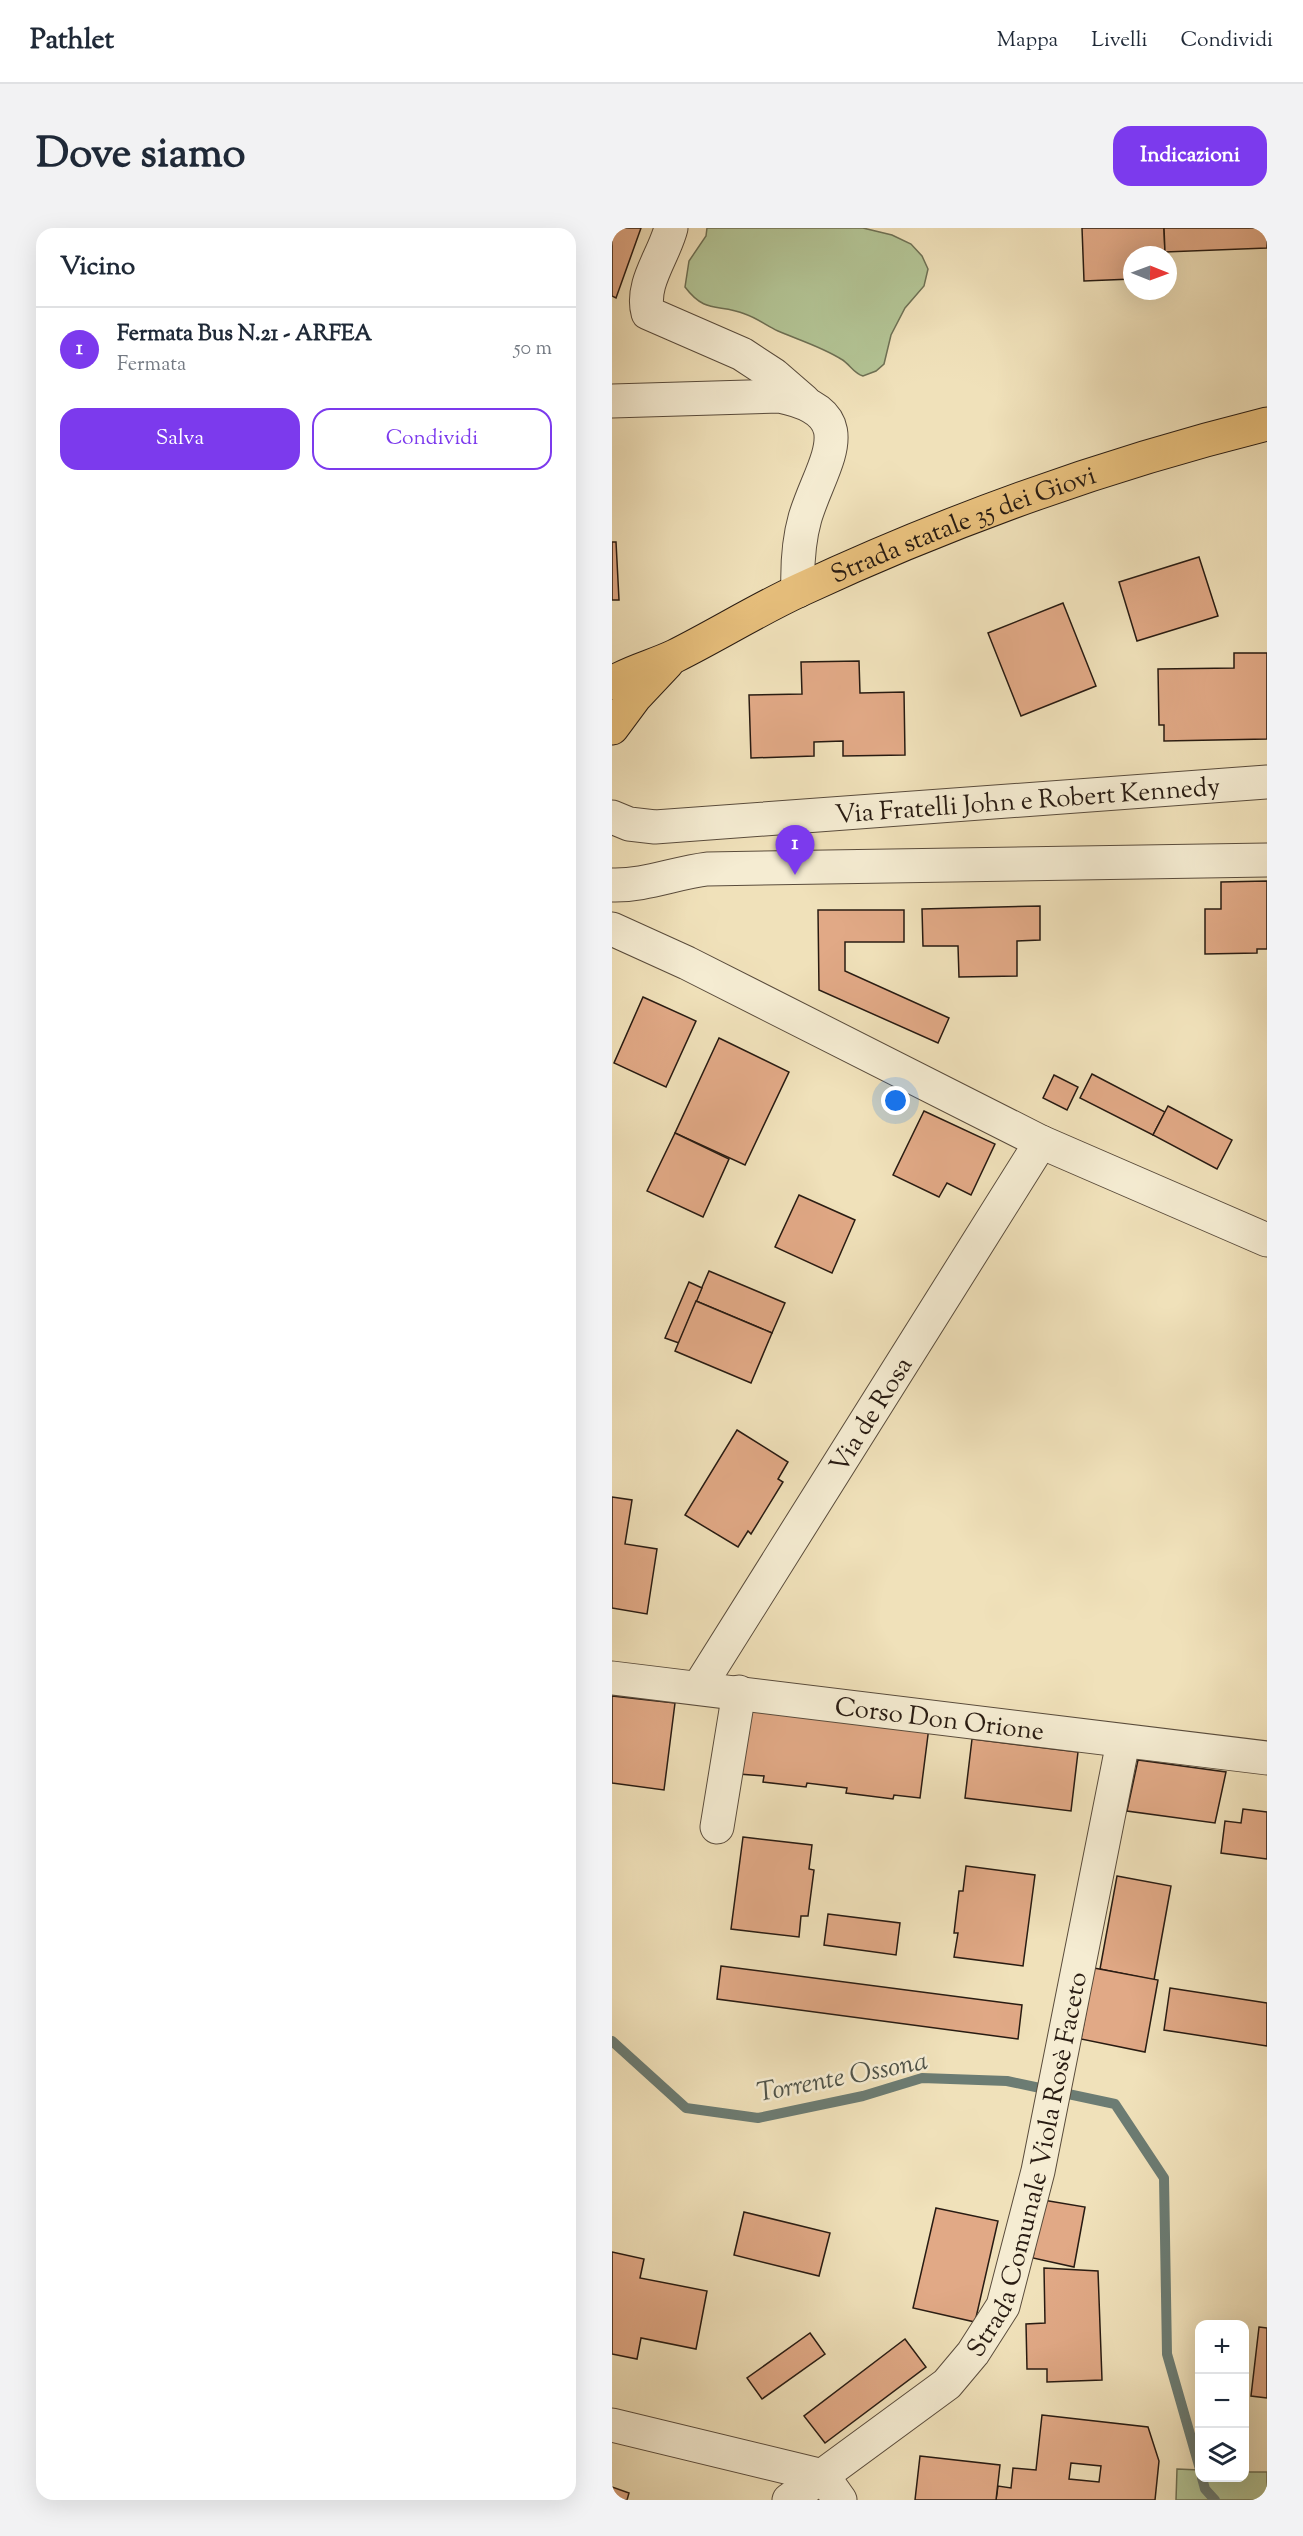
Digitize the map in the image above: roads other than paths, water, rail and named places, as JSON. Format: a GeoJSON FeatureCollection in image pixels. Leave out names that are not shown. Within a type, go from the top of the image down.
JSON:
{"type":"FeatureCollection","features":[{"type":"Feature","properties":{"kind":"main road","name":"Strada statale 35 dei Giovi"},"geometry":{"type":"LineString","coordinates":[[612,683],[639,669],[672,657],[798,591],[959,521],[1095,472],[1267,424]]}},
{"type":"Feature","properties":{"kind":"main road","name":"Strada statale 35 dei Giovi"},"geometry":{"type":"LineString","coordinates":[[612,728],[629,704],[672,657]]}},
{"type":"Feature","properties":{"kind":"street"},"geometry":{"type":"LineString","coordinates":[[671,228],[648,288],[645,303],[648,313],[742,354],[774,375],[822,413],[831,431],[832,446],[806,515],[798,545],[798,591]]}},
{"type":"Feature","properties":{"kind":"street"},"geometry":{"type":"LineString","coordinates":[[612,402],[780,396],[804,401]]}},
{"type":"Feature","properties":{"kind":"street","name":"Via Fratelli John e Robert Kennedy"},"geometry":{"type":"LineString","coordinates":[[612,817],[629,824],[655,827],[1267,782]]}},
{"type":"Feature","properties":{"kind":"street"},"geometry":{"type":"LineString","coordinates":[[658,950],[625,914],[621,885],[707,869],[1267,860]]}},
{"type":"Feature","properties":{"kind":"street"},"geometry":{"type":"LineString","coordinates":[[612,929],[1041,1142],[1267,1240]]}},
{"type":"Feature","properties":{"kind":"street","name":"Via de Rosa"},"geometry":{"type":"LineString","coordinates":[[699,1687],[1041,1142]]}},
{"type":"Feature","properties":{"kind":"street","name":"Corso Don Orione"},"geometry":{"type":"LineString","coordinates":[[612,1678],[1267,1758]]}},
{"type":"Feature","properties":{"kind":"street"},"geometry":{"type":"LineString","coordinates":[[717,1827],[740,1692]]}},
{"type":"Feature","properties":{"kind":"street","name":"Strada Comunale Viola Rosè Faceto"},"geometry":{"type":"LineString","coordinates":[[789,2500],[831,2488],[947,2384],[973,2353],[1003,2306],[1033,2190],[1123,1742]]}},
{"type":"Feature","properties":{"kind":"street"},"geometry":{"type":"LineString","coordinates":[[612,2425],[831,2488]]}},
{"type":"Feature","properties":{"kind":"waterway","name":"Torrente Ossona"},"geometry":{"type":"LineString","coordinates":[[612,2041],[686,2108],[758,2118],[863,2096],[922,2078],[1007,2081],[1115,2104],[1164,2178],[1167,2354],[1195,2452]]}},
{"type":"Feature","properties":{"kind":"waterway","name":"Torrente Ossona"},"geometry":{"type":"LineString","coordinates":[[1203,2482],[1205,2489],[1215,2500]]}},
{"type":"Feature","properties":{"kind":"place","name":"Fermata Bus N.21 - ARFEA"},"geometry":{"type":"Point","coordinates":[795,875]}}]}
